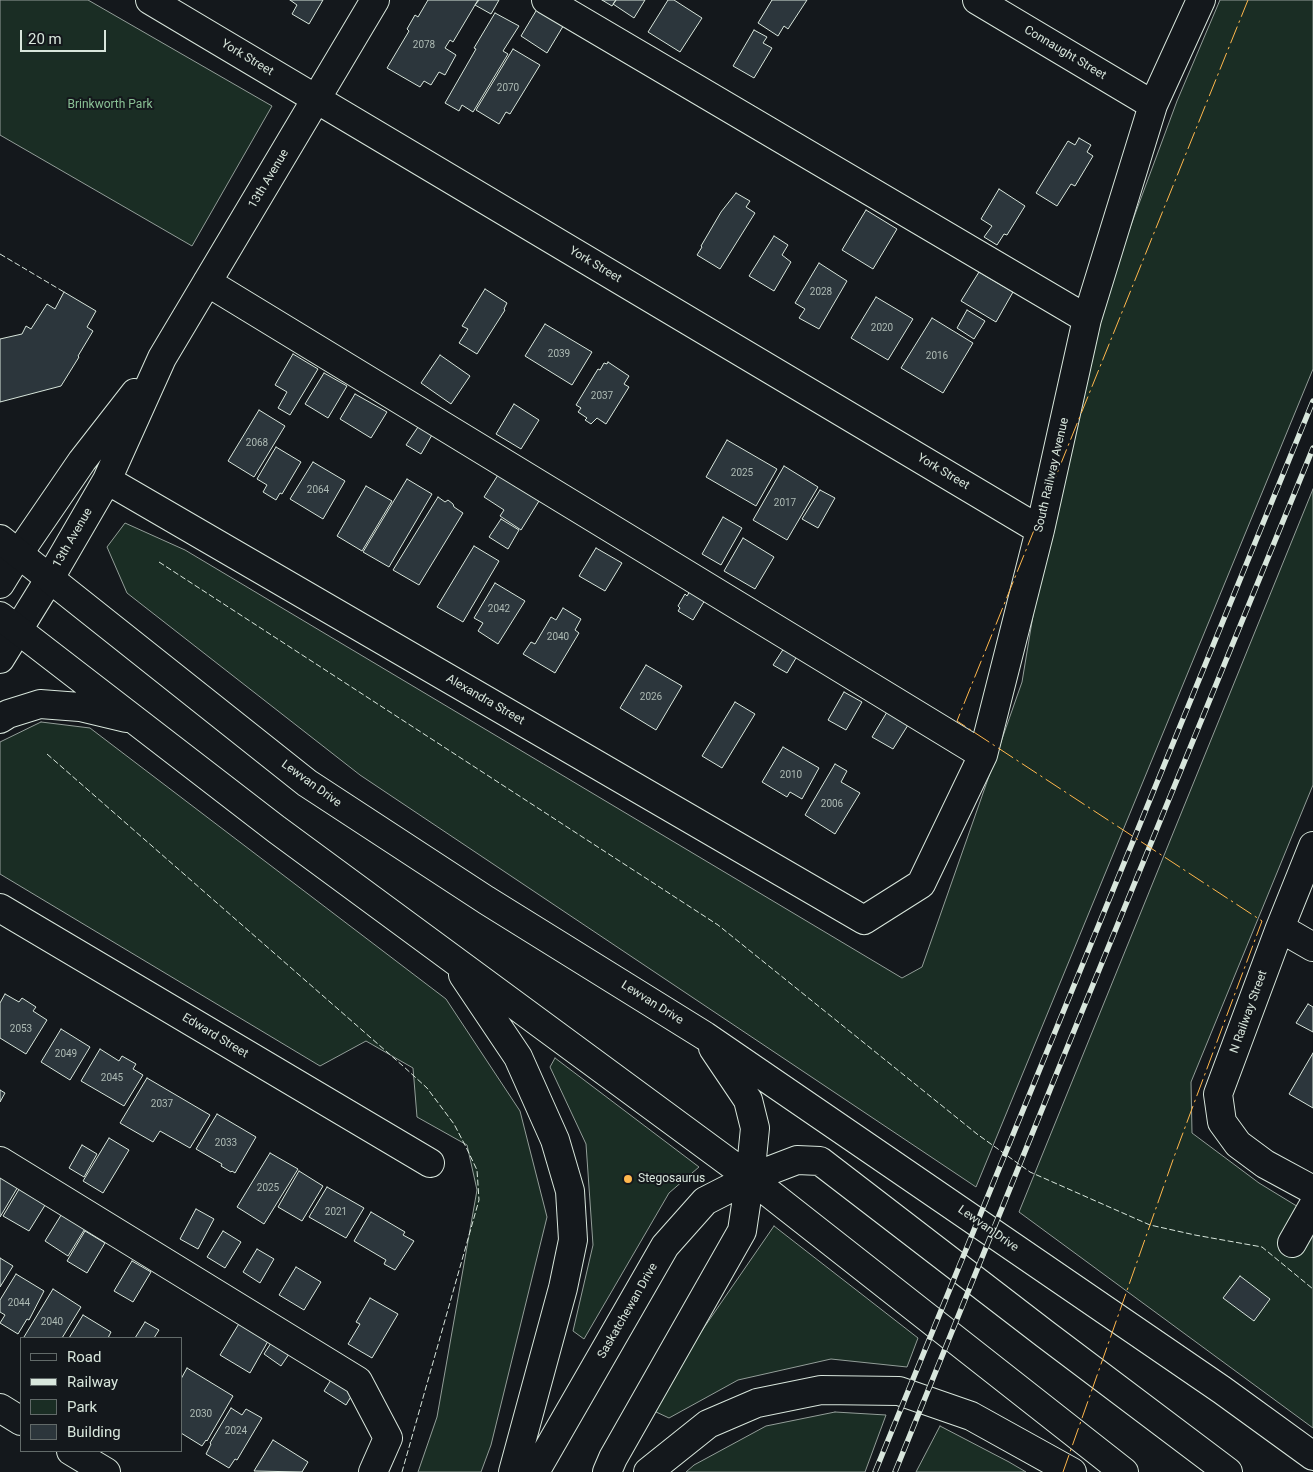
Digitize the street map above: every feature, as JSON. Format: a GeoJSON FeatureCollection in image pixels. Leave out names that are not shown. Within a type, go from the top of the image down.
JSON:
{"type":"FeatureCollection","features":[{"type":"Feature","properties":{"kind":"main road","name":"York Street"},"geometry":{"type":"LineString","coordinates":[[150,0],[1040,530]]}},
{"type":"Feature","properties":{"kind":"main road","name":"13th Avenue"},"geometry":{"type":"LineString","coordinates":[[0,659],[9,623],[50,578],[107,480],[162,358],[375,0]]}},
{"type":"Feature","properties":{"kind":"main road"},"geometry":{"type":"LineString","coordinates":[[546,0],[1087,319]]}},
{"type":"Feature","properties":{"kind":"main road","name":"Connaught Street"},"geometry":{"type":"LineString","coordinates":[[977,0],[1153,106]]}},
{"type":"Feature","properties":{"kind":"main road","name":"South Railway Avenue"},"geometry":{"type":"LineString","coordinates":[[864,920],[921,884],[983,755],[1040,530],[1087,319],[1153,106],[1201,0]]}},
{"type":"Feature","properties":{"kind":"main road"},"geometry":{"type":"LineString","coordinates":[[207,282],[983,755]]}},
{"type":"Feature","properties":{"kind":"main road","name":"13th Avenue"},"geometry":{"type":"LineString","coordinates":[[0,584],[9,546],[82,461],[162,358]]}},
{"type":"Feature","properties":{"kind":"main road","name":"Alexandra Street"},"geometry":{"type":"LineString","coordinates":[[107,480],[864,920]]}},
{"type":"Feature","properties":{"kind":"main road","name":"Lewvan Drive"},"geometry":{"type":"LineString","coordinates":[[9,546],[307,783],[486,900],[705,1036],[1206,1379],[1313,1456]]}},
{"type":"Feature","properties":{"kind":"main road"},"geometry":{"type":"LineString","coordinates":[[9,623],[276,829],[750,1178],[1124,1472]]}},
{"type":"Feature","properties":{"kind":"main road"},"geometry":{"type":"LineString","coordinates":[[0,719],[8,714],[40,704],[80,707],[137,721]]}},
{"type":"Feature","properties":{"kind":"main road","name":"N Railway Street"},"geometry":{"type":"LineString","coordinates":[[1313,846],[1218,1094],[1222,1122],[1238,1144],[1266,1164],[1313,1190]]}},
{"type":"Feature","properties":{"kind":"main road","name":"Edward Street"},"geometry":{"type":"LineString","coordinates":[[0,908],[430,1164]]}},
{"type":"Feature","properties":{"kind":"main road"},"geometry":{"type":"LineString","coordinates":[[1280,928],[1313,948]]}},
{"type":"Feature","properties":{"kind":"main road"},"geometry":{"type":"LineString","coordinates":[[452,959],[518,1057],[555,1140],[570,1191],[573,1240],[564,1288],[513,1472]]}},
{"type":"Feature","properties":{"kind":"main road"},"geometry":{"type":"LineString","coordinates":[[607,1472],[612,1458],[742,1232],[755,1128],[748,1100],[705,1036]]}},
{"type":"Feature","properties":{"kind":"main road","name":"Saskatchewan Drive"},"geometry":{"type":"LineString","coordinates":[[535,1472],[665,1246],[706,1201],[750,1178],[797,1160],[820,1161],[1044,1334],[1228,1472]]}},
{"type":"Feature","properties":{"kind":"main road"},"geometry":{"type":"LineString","coordinates":[[0,1161],[358,1381],[388,1438],[373,1472]]}},
{"type":"Feature","properties":{"kind":"main road"},"geometry":{"type":"LineString","coordinates":[[1292,1243],[1313,1206]]}},
{"type":"Feature","properties":{"kind":"main road"},"geometry":{"type":"LineString","coordinates":[[648,1472],[708,1424],[757,1403],[821,1390],[899,1392],[971,1416],[1072,1472]]}},
{"type":"Feature","properties":{"kind":"main road"},"geometry":{"type":"LineString","coordinates":[[0,1408],[20,1420]]}},
{"type":"Feature","properties":{"kind":"main road"},"geometry":{"type":"LineString","coordinates":[[73,1452],[106,1472]]}},
{"type":"Feature","properties":{"kind":"green space","name":"Brinkworth Park"},"geometry":{"type":"Polygon","coordinates":[[[0,0],[88,0],[272,106],[192,246],[0,135],[0,0]]]}},
{"type":"Feature","properties":{"kind":"green space"},"geometry":{"type":"Polygon","coordinates":[[[1220,0],[1313,0],[1313,369],[976,1187],[360,775],[127,593],[107,547],[125,523],[185,550],[902,978],[922,967],[1022,682],[1046,537],[1091,333],[1177,101],[1220,0]]]}},
{"type":"Feature","properties":{"kind":"green space"},"geometry":{"type":"Polygon","coordinates":[[[1313,489],[1313,785],[1191,1082],[1192,1133],[1259,1183],[1313,1216],[1313,1428],[1019,1212],[1313,489]]]}},
{"type":"Feature","properties":{"kind":"green space"},"geometry":{"type":"Polygon","coordinates":[[[41,722],[90,728],[446,999],[520,1111],[547,1217],[491,1445],[481,1472],[418,1472],[437,1417],[477,1190],[467,1145],[417,1117],[413,1068],[366,1041],[320,1066],[0,874],[0,742],[41,722]]]}},
{"type":"Feature","properties":{"kind":"green space"},"geometry":{"type":"Polygon","coordinates":[[[555,1058],[699,1167],[669,1193],[584,1339],[573,1331],[593,1245],[586,1144],[550,1067],[555,1058]]]}},
{"type":"Feature","properties":{"kind":"green space"},"geometry":{"type":"Polygon","coordinates":[[[774,1226],[918,1338],[907,1367],[831,1359],[738,1380],[669,1418],[654,1411],[683,1358],[774,1226]]]}},
{"type":"Feature","properties":{"kind":"green space"},"geometry":{"type":"Polygon","coordinates":[[[835,1412],[886,1415],[865,1472],[686,1472],[694,1465],[766,1426],[835,1412]]]}},
{"type":"Feature","properties":{"kind":"green space"},"geometry":{"type":"Polygon","coordinates":[[[940,1426],[1009,1462],[1026,1472],[916,1472],[940,1426]]]}},
{"type":"Feature","properties":{"kind":"building"},"geometry":{"type":"Polygon","coordinates":[[[290,0],[323,0],[309,24],[292,14],[297,5],[290,0]]]}},
{"type":"Feature","properties":{"kind":"building"},"geometry":{"type":"Polygon","coordinates":[[[428,0],[478,0],[453,42],[450,40],[445,48],[456,55],[445,75],[439,72],[431,85],[424,81],[420,87],[387,68],[409,31],[407,29],[415,15],[418,17],[428,0]]]}},
{"type":"Feature","properties":{"kind":"building"},"geometry":{"type":"Polygon","coordinates":[[[479,0],[499,0],[491,14],[475,5],[479,0]]]}},
{"type":"Feature","properties":{"kind":"building"},"geometry":{"type":"Polygon","coordinates":[[[602,0],[616,0],[612,6],[602,0]]]}},
{"type":"Feature","properties":{"kind":"building"},"geometry":{"type":"Polygon","coordinates":[[[616,0],[645,0],[634,18],[613,4],[616,0]]]}},
{"type":"Feature","properties":{"kind":"building"},"geometry":{"type":"Polygon","coordinates":[[[668,0],[674,0],[702,18],[680,52],[648,32],[668,0]]]}},
{"type":"Feature","properties":{"kind":"building"},"geometry":{"type":"Polygon","coordinates":[[[772,0],[807,0],[788,29],[784,26],[778,36],[758,23],[772,0]]]}},
{"type":"Feature","properties":{"kind":"building"},"geometry":{"type":"Polygon","coordinates":[[[539,6],[565,23],[547,53],[521,36],[539,6]]]}},
{"type":"Feature","properties":{"kind":"building"},"geometry":{"type":"Polygon","coordinates":[[[495,13],[519,26],[503,51],[508,54],[473,112],[462,105],[459,111],[445,103],[495,13]]]}},
{"type":"Feature","properties":{"kind":"building"},"geometry":{"type":"Polygon","coordinates":[[[754,30],[767,37],[763,43],[772,48],[754,78],[733,66],[754,30]]]}},
{"type":"Feature","properties":{"kind":"building"},"geometry":{"type":"Polygon","coordinates":[[[513,49],[540,65],[510,114],[506,112],[499,124],[476,110],[513,49]]]}},
{"type":"Feature","properties":{"kind":"building"},"geometry":{"type":"Polygon","coordinates":[[[1079,138],[1091,145],[1087,152],[1093,156],[1075,186],[1071,184],[1057,206],[1036,193],[1068,141],[1075,145],[1079,138]]]}},
{"type":"Feature","properties":{"kind":"building"},"geometry":{"type":"Polygon","coordinates":[[[999,189],[1025,206],[1007,235],[1004,234],[997,245],[984,237],[992,226],[981,219],[999,189]]]}},
{"type":"Feature","properties":{"kind":"building"},"geometry":{"type":"Polygon","coordinates":[[[736,193],[750,201],[746,207],[755,213],[720,269],[697,255],[721,212],[736,193]]]}},
{"type":"Feature","properties":{"kind":"building"},"geometry":{"type":"Polygon","coordinates":[[[866,210],[897,229],[873,269],[842,250],[866,210]]]}},
{"type":"Feature","properties":{"kind":"building"},"geometry":{"type":"Polygon","coordinates":[[[774,236],[788,245],[782,255],[791,262],[774,291],[749,276],[774,236]]]}},
{"type":"Feature","properties":{"kind":"building"},"geometry":{"type":"Polygon","coordinates":[[[819,263],[847,281],[819,329],[799,318],[805,309],[795,303],[819,263]]]}},
{"type":"Feature","properties":{"kind":"building"},"geometry":{"type":"Polygon","coordinates":[[[979,272],[1013,292],[996,322],[961,301],[979,272]]]}},
{"type":"Feature","properties":{"kind":"building"},"geometry":{"type":"Polygon","coordinates":[[[485,289],[507,303],[505,310],[477,354],[459,343],[468,329],[462,326],[485,289]]]}},
{"type":"Feature","properties":{"kind":"building"},"geometry":{"type":"Polygon","coordinates":[[[64,292],[96,311],[87,327],[93,331],[79,357],[61,386],[0,402],[0,339],[22,334],[26,326],[31,329],[47,304],[55,309],[64,292]]]}},
{"type":"Feature","properties":{"kind":"building"},"geometry":{"type":"Polygon","coordinates":[[[876,297],[913,319],[888,360],[851,338],[876,297]]]}},
{"type":"Feature","properties":{"kind":"building"},"geometry":{"type":"Polygon","coordinates":[[[967,310],[985,321],[974,339],[957,328],[967,310]]]}},
{"type":"Feature","properties":{"kind":"building"},"geometry":{"type":"Polygon","coordinates":[[[932,318],[973,343],[943,393],[901,368],[932,318]]]}},
{"type":"Feature","properties":{"kind":"building"},"geometry":{"type":"Polygon","coordinates":[[[545,324],[592,352],[572,385],[525,356],[545,324]]]}},
{"type":"Feature","properties":{"kind":"building"},"geometry":{"type":"Polygon","coordinates":[[[293,354],[318,369],[290,415],[278,408],[287,392],[275,385],[293,354]]]}},
{"type":"Feature","properties":{"kind":"building"},"geometry":{"type":"Polygon","coordinates":[[[440,355],[470,376],[451,404],[421,383],[440,355]]]}},
{"type":"Feature","properties":{"kind":"building"},"geometry":{"type":"Polygon","coordinates":[[[608,362],[629,376],[624,384],[629,387],[606,424],[597,418],[591,424],[585,420],[587,418],[578,412],[581,408],[576,405],[598,369],[600,370],[604,363],[607,364],[608,362]]]}},
{"type":"Feature","properties":{"kind":"building"},"geometry":{"type":"Polygon","coordinates":[[[324,373],[347,386],[328,418],[305,404],[324,373]]]}},
{"type":"Feature","properties":{"kind":"building"},"geometry":{"type":"Polygon","coordinates":[[[355,394],[387,412],[371,438],[340,419],[355,394]]]}},
{"type":"Feature","properties":{"kind":"building"},"geometry":{"type":"Polygon","coordinates":[[[514,404],[539,420],[521,449],[496,434],[514,404]]]}},
{"type":"Feature","properties":{"kind":"building"},"geometry":{"type":"Polygon","coordinates":[[[259,410],[285,426],[254,477],[228,461],[259,410]]]}},
{"type":"Feature","properties":{"kind":"building"},"geometry":{"type":"Polygon","coordinates":[[[418,427],[432,435],[421,454],[406,445],[418,427]]]}},
{"type":"Feature","properties":{"kind":"building"},"geometry":{"type":"Polygon","coordinates":[[[727,440],[777,469],[756,506],[706,477],[727,440]]]}},
{"type":"Feature","properties":{"kind":"building"},"geometry":{"type":"Polygon","coordinates":[[[276,447],[301,462],[282,494],[280,493],[276,500],[263,492],[267,485],[257,479],[276,447]]]}},
{"type":"Feature","properties":{"kind":"building"},"geometry":{"type":"Polygon","coordinates":[[[313,462],[345,481],[323,519],[290,499],[313,462]]]}},
{"type":"Feature","properties":{"kind":"building"},"geometry":{"type":"Polygon","coordinates":[[[784,466],[818,487],[787,540],[753,520],[784,466]]]}},
{"type":"Feature","properties":{"kind":"building"},"geometry":{"type":"Polygon","coordinates":[[[498,475],[539,501],[521,530],[500,516],[504,510],[484,497],[498,475]]]}},
{"type":"Feature","properties":{"kind":"building"},"geometry":{"type":"Polygon","coordinates":[[[407,479],[432,494],[389,567],[363,552],[407,479]]]}},
{"type":"Feature","properties":{"kind":"building"},"geometry":{"type":"Polygon","coordinates":[[[366,486],[392,501],[362,551],[337,536],[366,486]]]}},
{"type":"Feature","properties":{"kind":"building"},"geometry":{"type":"Polygon","coordinates":[[[820,490],[835,498],[818,528],[802,519],[820,490]]]}},
{"type":"Feature","properties":{"kind":"building"},"geometry":{"type":"Polygon","coordinates":[[[438,497],[445,502],[448,500],[463,513],[419,585],[393,570],[438,497]]]}},
{"type":"Feature","properties":{"kind":"building"},"geometry":{"type":"Polygon","coordinates":[[[723,517],[742,528],[721,565],[702,554],[723,517]]]}},
{"type":"Feature","properties":{"kind":"building"},"geometry":{"type":"Polygon","coordinates":[[[501,519],[519,530],[508,549],[489,537],[501,519]]]}},
{"type":"Feature","properties":{"kind":"building"},"geometry":{"type":"Polygon","coordinates":[[[743,538],[774,557],[755,589],[724,571],[743,538]]]}},
{"type":"Feature","properties":{"kind":"building"},"geometry":{"type":"Polygon","coordinates":[[[474,546],[499,561],[463,622],[437,607],[474,546]]]}},
{"type":"Feature","properties":{"kind":"building"},"geometry":{"type":"Polygon","coordinates":[[[596,548],[622,563],[605,591],[579,576],[596,548]]]}},
{"type":"Feature","properties":{"kind":"building"},"geometry":{"type":"Polygon","coordinates":[[[495,583],[525,601],[498,644],[478,631],[483,623],[474,618],[495,583]]]}},
{"type":"Feature","properties":{"kind":"building"},"geometry":{"type":"Polygon","coordinates":[[[690,591],[705,600],[693,620],[678,611],[680,608],[678,606],[685,594],[687,596],[690,591]]]}},
{"type":"Feature","properties":{"kind":"building"},"geometry":{"type":"Polygon","coordinates":[[[563,608],[581,619],[575,630],[579,633],[555,673],[523,654],[531,642],[535,644],[551,617],[556,620],[563,608]]]}},
{"type":"Feature","properties":{"kind":"building"},"geometry":{"type":"Polygon","coordinates":[[[786,645],[799,653],[787,673],[773,665],[786,645]]]}},
{"type":"Feature","properties":{"kind":"building"},"geometry":{"type":"Polygon","coordinates":[[[646,665],[682,686],[656,730],[620,708],[646,665]]]}},
{"type":"Feature","properties":{"kind":"building"},"geometry":{"type":"Polygon","coordinates":[[[844,692],[862,702],[846,730],[828,720],[844,692]]]}},
{"type":"Feature","properties":{"kind":"building"},"geometry":{"type":"Polygon","coordinates":[[[735,702],[755,714],[722,768],[702,756],[735,702]]]}},
{"type":"Feature","properties":{"kind":"building"},"geometry":{"type":"Polygon","coordinates":[[[887,712],[908,725],[893,749],[872,737],[887,712]]]}},
{"type":"Feature","properties":{"kind":"building"},"geometry":{"type":"Polygon","coordinates":[[[783,747],[819,768],[802,799],[790,792],[787,797],[762,782],[783,747]]]}},
{"type":"Feature","properties":{"kind":"building"},"geometry":{"type":"Polygon","coordinates":[[[835,764],[847,771],[841,782],[860,793],[835,834],[805,815],[835,764]]]}},
{"type":"Feature","properties":{"kind":"building"},"geometry":{"type":"Polygon","coordinates":[[[5,994],[19,1002],[22,998],[36,1007],[33,1011],[47,1020],[26,1054],[0,1038],[0,1003],[5,994]]]}},
{"type":"Feature","properties":{"kind":"building"},"geometry":{"type":"Polygon","coordinates":[[[1308,1004],[1313,1007],[1313,1032],[1296,1023],[1308,1004]]]}},
{"type":"Feature","properties":{"kind":"building"},"geometry":{"type":"Polygon","coordinates":[[[61,1029],[90,1047],[70,1080],[41,1062],[61,1029]]]}},
{"type":"Feature","properties":{"kind":"building"},"geometry":{"type":"Polygon","coordinates":[[[100,1049],[119,1061],[122,1056],[136,1064],[133,1069],[143,1075],[124,1106],[81,1081],[100,1049]]]}},
{"type":"Feature","properties":{"kind":"building"},"geometry":{"type":"Polygon","coordinates":[[[1313,1053],[1313,1108],[1289,1094],[1313,1053]]]}},
{"type":"Feature","properties":{"kind":"building"},"geometry":{"type":"Polygon","coordinates":[[[147,1078],[210,1115],[190,1148],[160,1131],[153,1142],[120,1123],[147,1078]]]}},
{"type":"Feature","properties":{"kind":"building"},"geometry":{"type":"Polygon","coordinates":[[[0,1090],[5,1093],[0,1102],[0,1090]]]}},
{"type":"Feature","properties":{"kind":"building"},"geometry":{"type":"Polygon","coordinates":[[[217,1114],[256,1137],[235,1173],[196,1149],[217,1114]]]}},
{"type":"Feature","properties":{"kind":"building"},"geometry":{"type":"Polygon","coordinates":[[[109,1138],[129,1150],[103,1193],[83,1181],[109,1138]]]}},
{"type":"Feature","properties":{"kind":"building"},"geometry":{"type":"Polygon","coordinates":[[[82,1145],[97,1154],[84,1177],[69,1168],[82,1145]]]}},
{"type":"Feature","properties":{"kind":"building"},"geometry":{"type":"Polygon","coordinates":[[[270,1153],[298,1169],[264,1224],[237,1207],[270,1153]]]}},
{"type":"Feature","properties":{"kind":"building"},"geometry":{"type":"Polygon","coordinates":[[[299,1171],[323,1186],[302,1221],[278,1207],[299,1171]]]}},
{"type":"Feature","properties":{"kind":"building"},"geometry":{"type":"Polygon","coordinates":[[[0,1174],[19,1185],[0,1217],[0,1174]]]}},
{"type":"Feature","properties":{"kind":"building"},"geometry":{"type":"Polygon","coordinates":[[[21,1186],[47,1202],[29,1231],[3,1216],[21,1186]]]}},
{"type":"Feature","properties":{"kind":"building"},"geometry":{"type":"Polygon","coordinates":[[[327,1187],[364,1208],[346,1238],[309,1217],[327,1187]]]}},
{"type":"Feature","properties":{"kind":"building"},"geometry":{"type":"Polygon","coordinates":[[[196,1209],[214,1219],[198,1249],[180,1239],[196,1209]]]}},
{"type":"Feature","properties":{"kind":"building"},"geometry":{"type":"Polygon","coordinates":[[[63,1212],[86,1227],[68,1256],[45,1241],[63,1212]]]}},
{"type":"Feature","properties":{"kind":"building"},"geometry":{"type":"Polygon","coordinates":[[[371,1212],[405,1232],[403,1235],[414,1241],[395,1270],[384,1264],[386,1260],[354,1241],[371,1212]]]}},
{"type":"Feature","properties":{"kind":"building"},"geometry":{"type":"Polygon","coordinates":[[[85,1231],[105,1243],[87,1273],[67,1261],[85,1231]]]}},
{"type":"Feature","properties":{"kind":"building"},"geometry":{"type":"Polygon","coordinates":[[[223,1231],[241,1242],[225,1268],[207,1257],[223,1231]]]}},
{"type":"Feature","properties":{"kind":"building"},"geometry":{"type":"Polygon","coordinates":[[[257,1249],[274,1259],[260,1283],[243,1272],[257,1249]]]}},
{"type":"Feature","properties":{"kind":"building"},"geometry":{"type":"Polygon","coordinates":[[[0,1258],[13,1266],[0,1287],[0,1258]]]}},
{"type":"Feature","properties":{"kind":"building"},"geometry":{"type":"Polygon","coordinates":[[[132,1261],[151,1272],[133,1302],[114,1291],[132,1261]]]}},
{"type":"Feature","properties":{"kind":"building"},"geometry":{"type":"Polygon","coordinates":[[[296,1267],[321,1282],[304,1310],[279,1295],[296,1267]]]}},
{"type":"Feature","properties":{"kind":"building"},"geometry":{"type":"Polygon","coordinates":[[[16,1274],[44,1291],[29,1320],[27,1319],[18,1334],[0,1323],[5,1315],[0,1312],[0,1300],[16,1274]]]}},
{"type":"Feature","properties":{"kind":"building"},"geometry":{"type":"Polygon","coordinates":[[[1240,1276],[1270,1299],[1254,1321],[1223,1298],[1240,1276]]]}},
{"type":"Feature","properties":{"kind":"building"},"geometry":{"type":"Polygon","coordinates":[[[53,1289],[81,1307],[63,1337],[24,1337],[53,1289]]]}},
{"type":"Feature","properties":{"kind":"building"},"geometry":{"type":"Polygon","coordinates":[[[370,1298],[398,1314],[372,1358],[348,1344],[360,1324],[356,1322],[370,1298]]]}},
{"type":"Feature","properties":{"kind":"building"},"geometry":{"type":"Polygon","coordinates":[[[83,1315],[111,1332],[108,1337],[70,1337],[83,1315]]]}},
{"type":"Feature","properties":{"kind":"building"},"geometry":{"type":"Polygon","coordinates":[[[243,1317],[272,1334],[250,1373],[220,1355],[243,1317]]]}},
{"type":"Feature","properties":{"kind":"building"},"geometry":{"type":"Polygon","coordinates":[[[145,1322],[159,1330],[155,1337],[136,1337],[145,1322]]]}},
{"type":"Feature","properties":{"kind":"building"},"geometry":{"type":"Polygon","coordinates":[[[271,1343],[289,1354],[281,1366],[264,1354],[271,1343]]]}},
{"type":"Feature","properties":{"kind":"building"},"geometry":{"type":"Polygon","coordinates":[[[187,1368],[233,1396],[207,1441],[202,1446],[182,1434],[182,1377],[187,1368]]]}},
{"type":"Feature","properties":{"kind":"building"},"geometry":{"type":"Polygon","coordinates":[[[336,1372],[358,1385],[346,1405],[324,1391],[336,1372]]]}},
{"type":"Feature","properties":{"kind":"building"},"geometry":{"type":"Polygon","coordinates":[[[231,1408],[242,1415],[246,1409],[262,1418],[237,1460],[235,1459],[229,1468],[206,1454],[210,1443],[231,1408]]]}},
{"type":"Feature","properties":{"kind":"building"},"geometry":{"type":"Polygon","coordinates":[[[273,1440],[308,1462],[302,1472],[254,1471],[273,1440]]]}},
{"type":"Feature","properties":{"kind":"railway"},"geometry":{"type":"LineString","coordinates":[[875,1472],[1313,401]]}},
{"type":"Feature","properties":{"kind":"railway"},"geometry":{"type":"LineString","coordinates":[[895,1472],[1313,448]]}},
{"type":"Feature","properties":{"kind":"fence"},"geometry":{"type":"LineString","coordinates":[[0,254],[64,292]]}},
{"type":"Feature","properties":{"kind":"fence"},"geometry":{"type":"LineString","coordinates":[[159,562],[718,925],[977,1134],[1030,1172],[1150,1225],[1262,1247],[1313,1289]]}},
{"type":"Feature","properties":{"kind":"fence"},"geometry":{"type":"LineString","coordinates":[[47,754],[427,1088],[454,1124],[466,1147],[477,1170],[479,1200],[402,1472]]}},
{"type":"Feature","properties":{"kind":"power"},"geometry":{"type":"LineString","coordinates":[[1063,1472],[1174,1157],[1262,921],[957,721],[1248,0]]}},
{"type":"Feature","properties":{"kind":"place","name":"Stegosaurus"},"geometry":{"type":"Point","coordinates":[628,1179]}}]}
